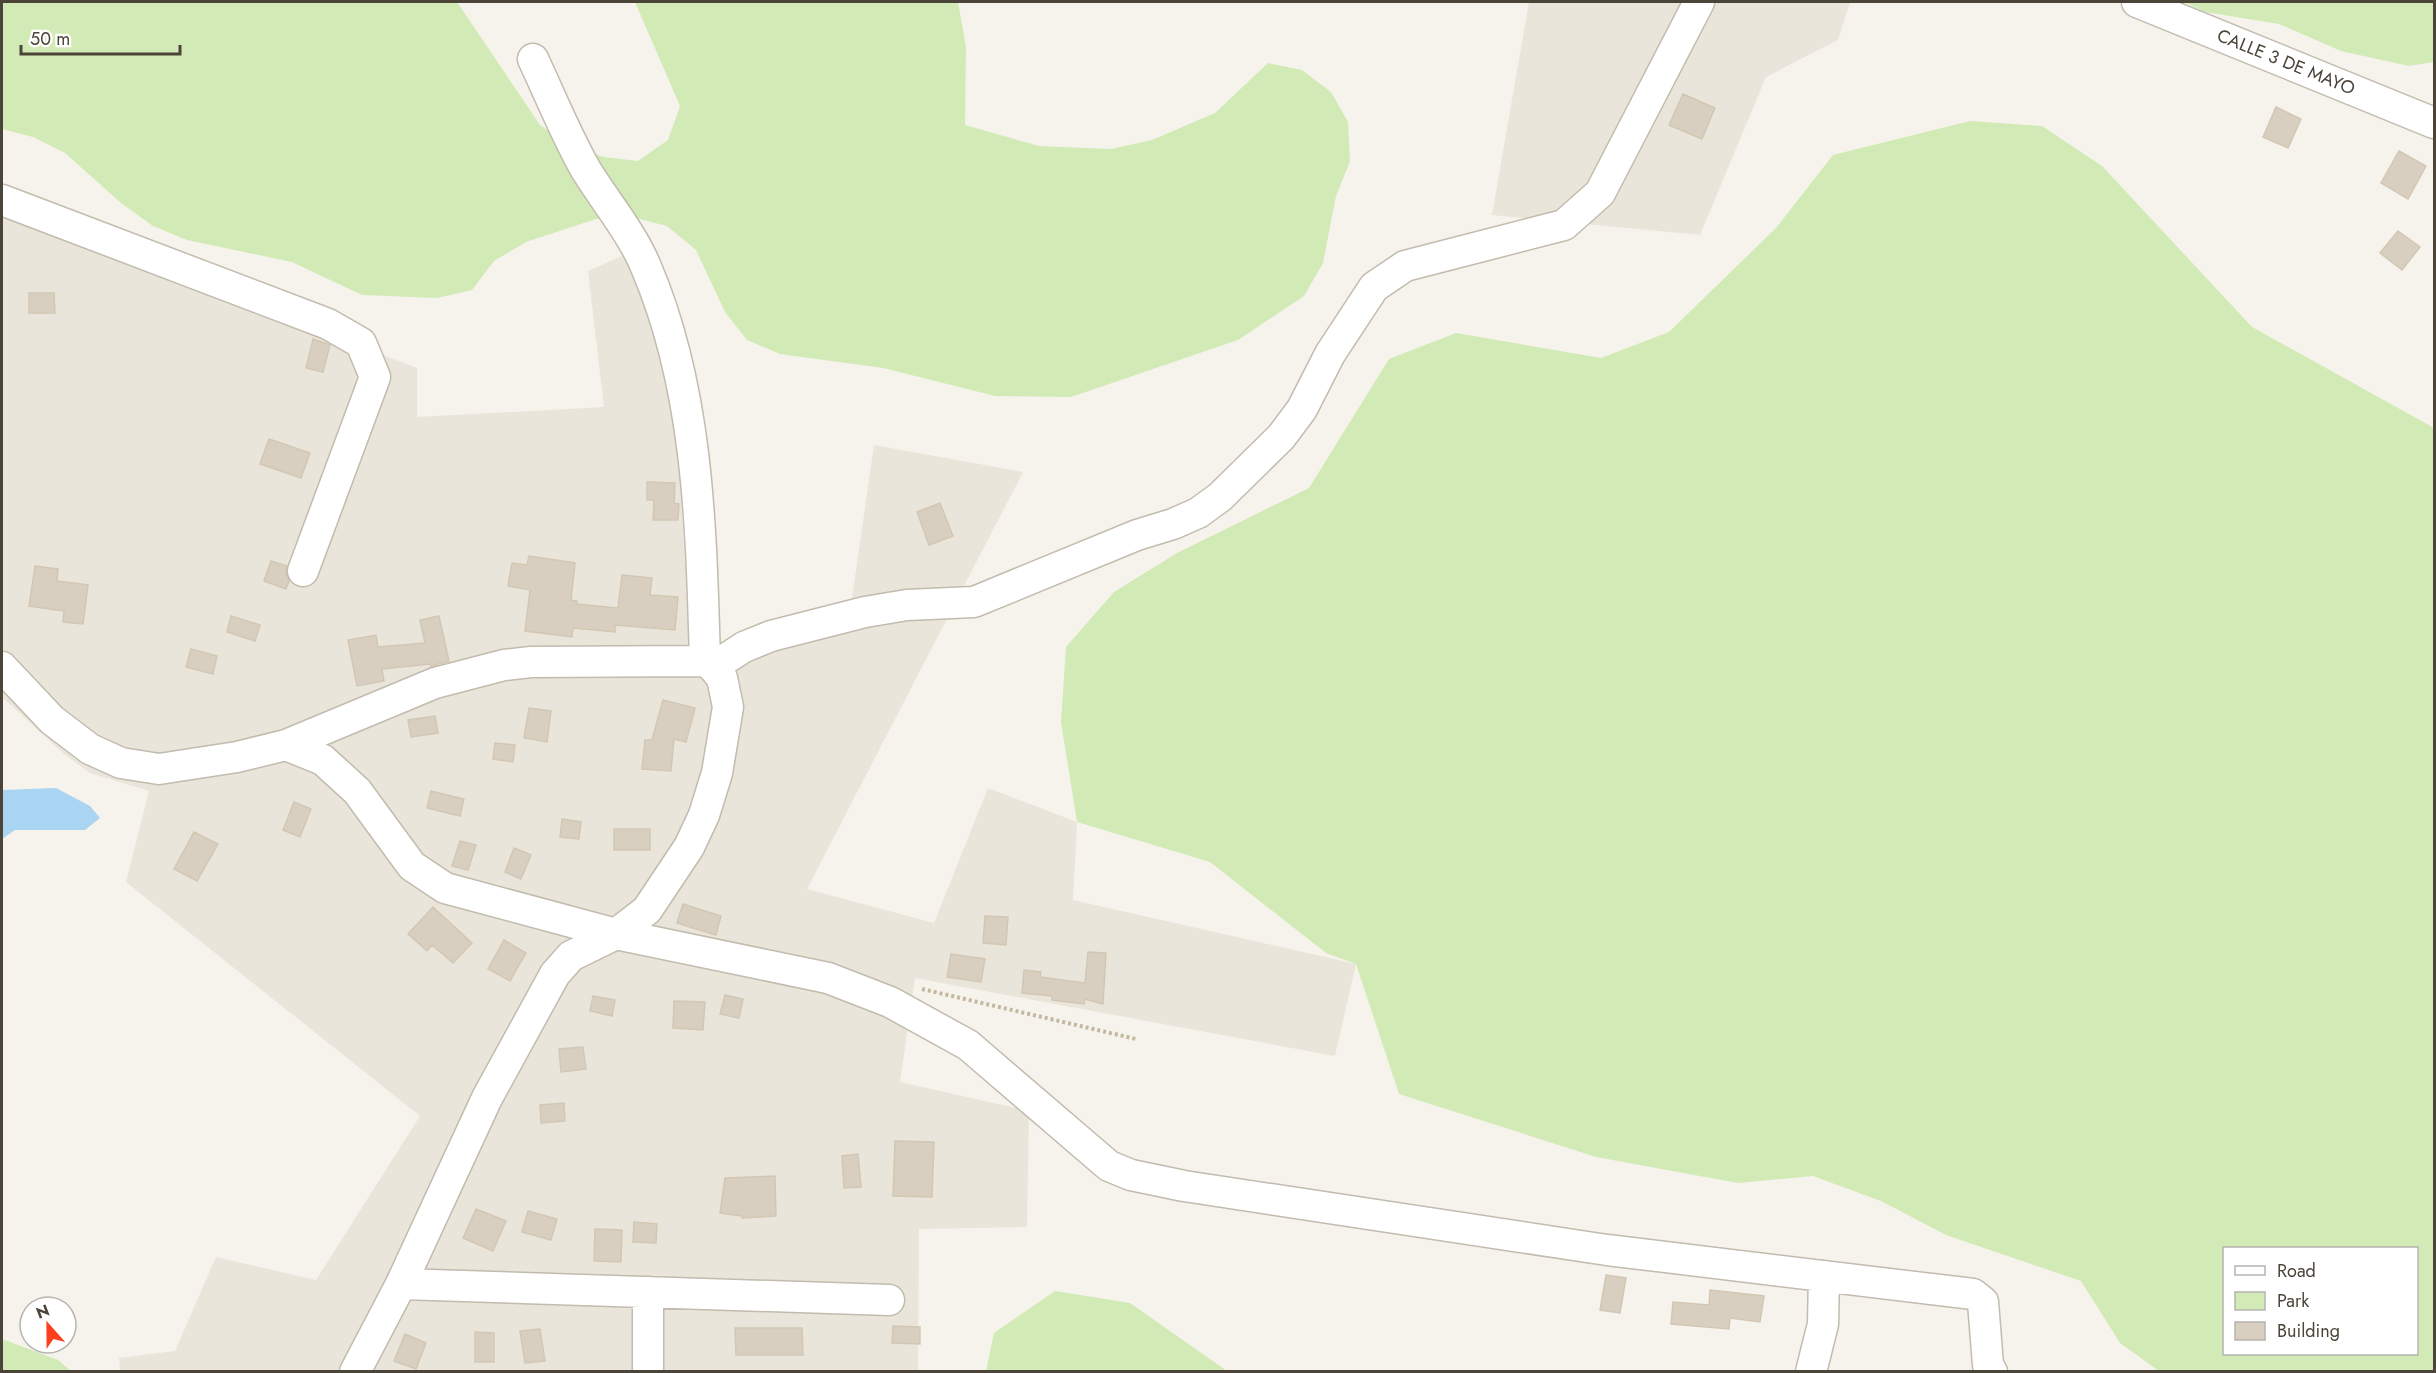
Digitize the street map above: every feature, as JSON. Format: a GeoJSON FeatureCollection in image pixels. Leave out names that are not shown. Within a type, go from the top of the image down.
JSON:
{"type":"FeatureCollection","features":[{"type":"Feature","properties":{"kind":"street"},"geometry":{"type":"LineString","coordinates":[[2,667],[52,720],[90,749],[121,763],[159,769],[215,761],[286,745],[435,683],[504,665],[531,662],[709,664],[744,647],[782,633],[907,605],[974,602],[1137,534],[1173,525],[1198,513],[1220,497],[1281,437],[1302,409],[1330,354],[1374,287],[1405,266],[1564,225],[1600,193],[1699,2]]}},
{"type":"Feature","properties":{"kind":"street","name":"CALLE 3 DE MAYO"},"geometry":{"type":"LineString","coordinates":[[2137,2],[2434,123]]}},
{"type":"Feature","properties":{"kind":"street"},"geometry":{"type":"LineString","coordinates":[[354,1371],[401,1284],[487,1098],[555,975],[571,956],[616,934],[647,910],[689,847],[704,815],[717,773],[729,707],[724,684],[709,664],[697,483],[672,337],[645,263],[585,168],[533,59]]}},
{"type":"Feature","properties":{"kind":"street"},"geometry":{"type":"LineString","coordinates":[[2,200],[328,324],[361,343],[375,377],[303,572]]}},
{"type":"Feature","properties":{"kind":"street"},"geometry":{"type":"LineString","coordinates":[[286,745],[323,760],[357,791],[412,866],[445,888],[616,934],[828,978],[878,997],[968,1045],[1109,1166],[1131,1175],[1184,1186],[1607,1250],[1973,1294],[1983,1302],[1988,1365],[1992,1371]]}},
{"type":"Feature","properties":{"kind":"street"},"geometry":{"type":"LineString","coordinates":[[1811,1371],[1823,1324],[1824,1276]]}},
{"type":"Feature","properties":{"kind":"street"},"geometry":{"type":"LineString","coordinates":[[401,1284],[889,1300]]}},
{"type":"Feature","properties":{"kind":"street"},"geometry":{"type":"LineString","coordinates":[[648,1292],[648,1371]]}},
{"type":"Feature","properties":{"kind":"path"},"geometry":{"type":"LineString","coordinates":[[878,997],[912,987],[1137,1039]]}},
{"type":"Feature","properties":{"kind":"shaded area"},"geometry":{"type":"Polygon","coordinates":[[[1529,2],[1850,2],[1838,40],[1766,77],[1700,235],[1492,215],[1529,2]]]}},
{"type":"Feature","properties":{"kind":"shaded area"},"geometry":{"type":"Polygon","coordinates":[[[2,209],[417,368],[417,417],[604,407],[588,271],[622,256],[659,324],[679,459],[691,673],[848,626],[874,445],[1023,472],[807,889],[934,923],[988,788],[1077,822],[1073,900],[1356,964],[1335,1056],[915,978],[900,1082],[1029,1111],[1027,1227],[919,1229],[918,1371],[120,1371],[119,1358],[175,1351],[216,1257],[316,1280],[420,1116],[126,882],[149,791],[90,773],[64,754],[2,697],[2,209]]]}},
{"type":"Feature","properties":{"kind":"green space"},"geometry":{"type":"Polygon","coordinates":[[[2,2],[457,2],[540,125],[569,145],[604,157],[638,161],[668,140],[680,106],[635,2],[958,2],[966,47],[965,125],[1039,146],[1111,149],[1152,140],[1215,113],[1268,63],[1302,70],[1331,92],[1348,122],[1350,161],[1336,196],[1323,263],[1304,296],[1238,340],[1071,397],[995,396],[883,368],[780,354],[747,340],[725,312],[696,250],[667,226],[632,217],[596,219],[526,242],[494,261],[472,290],[437,298],[362,295],[292,262],[187,240],[153,226],[121,203],[65,153],[33,137],[2,129],[2,2]]]}},
{"type":"Feature","properties":{"kind":"green space"},"geometry":{"type":"Polygon","coordinates":[[[2184,2],[2434,2],[2434,62],[2409,66],[2341,51],[2279,24],[2205,12],[2184,2]]]}},
{"type":"Feature","properties":{"kind":"green space"},"geometry":{"type":"Polygon","coordinates":[[[1970,121],[2042,126],[2102,166],[2252,327],[2434,428],[2434,1371],[2159,1371],[2120,1343],[2081,1281],[1946,1235],[1881,1201],[1813,1176],[1738,1183],[1596,1157],[1399,1094],[1356,964],[1326,953],[1210,862],[1077,822],[1061,722],[1066,647],[1114,592],[1177,553],[1309,488],[1389,359],[1456,333],[1601,358],[1669,332],[1776,228],[1833,155],[1970,121]]]}},
{"type":"Feature","properties":{"kind":"green space"},"geometry":{"type":"Polygon","coordinates":[[[1055,1291],[1130,1303],[1227,1371],[986,1371],[994,1333],[1055,1291]]]}},
{"type":"Feature","properties":{"kind":"green space"},"geometry":{"type":"Polygon","coordinates":[[[2,1339],[18,1345],[18,1355],[45,1355],[58,1360],[71,1371],[2,1371],[2,1339]]]}},
{"type":"Feature","properties":{"kind":"water"},"geometry":{"type":"Polygon","coordinates":[[[56,788],[90,806],[100,818],[85,830],[15,830],[2,839],[2,790],[56,788]]]}},
{"type":"Feature","properties":{"kind":"building"},"geometry":{"type":"Polygon","coordinates":[[[1683,94],[1715,108],[1702,139],[1669,125],[1683,94]]]}},
{"type":"Feature","properties":{"kind":"building"},"geometry":{"type":"Polygon","coordinates":[[[2276,107],[2301,119],[2288,148],[2263,137],[2276,107]]]}},
{"type":"Feature","properties":{"kind":"building"},"geometry":{"type":"Polygon","coordinates":[[[2399,151],[2426,166],[2408,199],[2381,183],[2399,151]]]}},
{"type":"Feature","properties":{"kind":"building"},"geometry":{"type":"Polygon","coordinates":[[[2398,231],[2420,247],[2402,270],[2380,253],[2398,231]]]}},
{"type":"Feature","properties":{"kind":"building"},"geometry":{"type":"Polygon","coordinates":[[[29,293],[54,293],[55,313],[29,313],[29,293]]]}},
{"type":"Feature","properties":{"kind":"building"},"geometry":{"type":"Polygon","coordinates":[[[313,339],[330,345],[323,372],[306,368],[313,339]]]}},
{"type":"Feature","properties":{"kind":"building"},"geometry":{"type":"Polygon","coordinates":[[[269,439],[310,453],[301,478],[260,464],[269,439]]]}},
{"type":"Feature","properties":{"kind":"building"},"geometry":{"type":"Polygon","coordinates":[[[647,482],[675,483],[674,503],[679,504],[678,520],[653,520],[654,500],[647,500],[647,482]]]}},
{"type":"Feature","properties":{"kind":"building"},"geometry":{"type":"Polygon","coordinates":[[[940,503],[953,536],[929,545],[917,512],[940,503]]]}},
{"type":"Feature","properties":{"kind":"building"},"geometry":{"type":"Polygon","coordinates":[[[529,556],[575,563],[571,600],[577,601],[576,604],[618,608],[622,575],[652,578],[650,595],[678,597],[675,630],[615,625],[615,632],[573,628],[572,637],[525,631],[530,590],[508,586],[512,563],[527,565],[529,556]]]}},
{"type":"Feature","properties":{"kind":"building"},"geometry":{"type":"Polygon","coordinates":[[[271,561],[287,566],[286,574],[289,581],[286,589],[264,581],[271,561]]]}},
{"type":"Feature","properties":{"kind":"building"},"geometry":{"type":"Polygon","coordinates":[[[35,566],[58,569],[57,581],[88,585],[83,624],[63,622],[64,611],[29,606],[35,566]]]}},
{"type":"Feature","properties":{"kind":"building"},"geometry":{"type":"Polygon","coordinates":[[[231,616],[260,625],[255,641],[227,632],[231,616]]]}},
{"type":"Feature","properties":{"kind":"building"},"geometry":{"type":"Polygon","coordinates":[[[439,616],[449,661],[431,666],[430,664],[382,669],[384,681],[357,686],[348,640],[376,635],[378,647],[425,643],[420,620],[439,616]]]}},
{"type":"Feature","properties":{"kind":"building"},"geometry":{"type":"Polygon","coordinates":[[[191,649],[217,656],[213,674],[186,667],[191,649]]]}},
{"type":"Feature","properties":{"kind":"building"},"geometry":{"type":"Polygon","coordinates":[[[663,700],[695,708],[686,742],[674,739],[671,771],[642,769],[645,740],[652,740],[663,700]]]}},
{"type":"Feature","properties":{"kind":"building"},"geometry":{"type":"Polygon","coordinates":[[[529,708],[551,711],[547,742],[524,738],[529,708]]]}},
{"type":"Feature","properties":{"kind":"building"},"geometry":{"type":"Polygon","coordinates":[[[435,716],[438,733],[411,737],[408,720],[435,716]]]}},
{"type":"Feature","properties":{"kind":"building"},"geometry":{"type":"Polygon","coordinates":[[[495,743],[515,745],[513,762],[493,759],[495,743]]]}},
{"type":"Feature","properties":{"kind":"building"},"geometry":{"type":"Polygon","coordinates":[[[431,791],[464,799],[460,816],[427,808],[431,791]]]}},
{"type":"Feature","properties":{"kind":"building"},"geometry":{"type":"Polygon","coordinates":[[[294,802],[311,809],[300,837],[283,830],[294,802]]]}},
{"type":"Feature","properties":{"kind":"building"},"geometry":{"type":"Polygon","coordinates":[[[562,819],[581,822],[579,839],[560,837],[562,819]]]}},
{"type":"Feature","properties":{"kind":"building"},"geometry":{"type":"Polygon","coordinates":[[[614,829],[650,829],[650,850],[614,850],[614,829]]]}},
{"type":"Feature","properties":{"kind":"building"},"geometry":{"type":"Polygon","coordinates":[[[194,832],[218,844],[197,881],[174,869],[194,832]]]}},
{"type":"Feature","properties":{"kind":"building"},"geometry":{"type":"Polygon","coordinates":[[[460,841],[476,845],[468,870],[452,866],[460,841]]]}},
{"type":"Feature","properties":{"kind":"building"},"geometry":{"type":"Polygon","coordinates":[[[514,848],[531,855],[521,879],[505,872],[514,848]]]}},
{"type":"Feature","properties":{"kind":"building"},"geometry":{"type":"Polygon","coordinates":[[[683,904],[721,916],[716,935],[677,923],[683,904]]]}},
{"type":"Feature","properties":{"kind":"building"},"geometry":{"type":"Polygon","coordinates":[[[433,907],[472,943],[453,963],[432,945],[427,951],[408,934],[433,907]]]}},
{"type":"Feature","properties":{"kind":"building"},"geometry":{"type":"Polygon","coordinates":[[[985,916],[1008,917],[1006,945],[983,943],[985,916]]]}},
{"type":"Feature","properties":{"kind":"building"},"geometry":{"type":"Polygon","coordinates":[[[504,940],[526,953],[510,981],[488,969],[504,940]]]}},
{"type":"Feature","properties":{"kind":"building"},"geometry":{"type":"Polygon","coordinates":[[[1088,952],[1106,953],[1103,1004],[1085,999],[1084,1004],[1052,1000],[1052,996],[1022,993],[1024,970],[1041,972],[1040,977],[1085,983],[1088,952]]]}},
{"type":"Feature","properties":{"kind":"building"},"geometry":{"type":"Polygon","coordinates":[[[951,954],[985,959],[981,982],[947,977],[951,954]]]}},
{"type":"Feature","properties":{"kind":"building"},"geometry":{"type":"Polygon","coordinates":[[[725,995],[743,999],[739,1018],[720,1014],[725,995]]]}},
{"type":"Feature","properties":{"kind":"building"},"geometry":{"type":"Polygon","coordinates":[[[593,996],[615,1000],[612,1016],[590,1011],[593,996]]]}},
{"type":"Feature","properties":{"kind":"building"},"geometry":{"type":"Polygon","coordinates":[[[674,1001],[705,1002],[703,1030],[673,1028],[674,1001]]]}},
{"type":"Feature","properties":{"kind":"building"},"geometry":{"type":"Polygon","coordinates":[[[583,1047],[586,1069],[561,1072],[559,1049],[583,1047]]]}},
{"type":"Feature","properties":{"kind":"building"},"geometry":{"type":"Polygon","coordinates":[[[564,1103],[565,1121],[541,1123],[540,1105],[564,1103]]]}},
{"type":"Feature","properties":{"kind":"building"},"geometry":{"type":"Polygon","coordinates":[[[895,1141],[934,1142],[932,1197],[893,1196],[895,1141]]]}},
{"type":"Feature","properties":{"kind":"building"},"geometry":{"type":"Polygon","coordinates":[[[858,1154],[861,1187],[844,1188],[842,1156],[858,1154]]]}},
{"type":"Feature","properties":{"kind":"building"},"geometry":{"type":"Polygon","coordinates":[[[775,1176],[776,1216],[742,1218],[742,1216],[720,1213],[725,1178],[775,1176]]]}},
{"type":"Feature","properties":{"kind":"building"},"geometry":{"type":"Polygon","coordinates":[[[476,1209],[506,1221],[493,1251],[463,1238],[476,1209]]]}},
{"type":"Feature","properties":{"kind":"building"},"geometry":{"type":"Polygon","coordinates":[[[528,1211],[557,1219],[551,1240],[522,1232],[528,1211]]]}},
{"type":"Feature","properties":{"kind":"building"},"geometry":{"type":"Polygon","coordinates":[[[634,1222],[657,1224],[656,1243],[633,1242],[634,1222]]]}},
{"type":"Feature","properties":{"kind":"building"},"geometry":{"type":"Polygon","coordinates":[[[595,1229],[622,1230],[621,1262],[594,1261],[595,1229]]]}},
{"type":"Feature","properties":{"kind":"building"},"geometry":{"type":"Polygon","coordinates":[[[1606,1275],[1626,1278],[1620,1313],[1600,1310],[1606,1275]]]}},
{"type":"Feature","properties":{"kind":"building"},"geometry":{"type":"Polygon","coordinates":[[[1710,1290],[1764,1296],[1760,1322],[1730,1318],[1729,1329],[1671,1324],[1673,1302],[1709,1305],[1710,1290]]]}},
{"type":"Feature","properties":{"kind":"building"},"geometry":{"type":"Polygon","coordinates":[[[893,1326],[920,1327],[920,1344],[892,1343],[893,1326]]]}},
{"type":"Feature","properties":{"kind":"building"},"geometry":{"type":"Polygon","coordinates":[[[735,1328],[802,1328],[803,1355],[736,1355],[735,1328]]]}},
{"type":"Feature","properties":{"kind":"building"},"geometry":{"type":"Polygon","coordinates":[[[540,1329],[545,1361],[525,1363],[520,1331],[540,1329]]]}},
{"type":"Feature","properties":{"kind":"building"},"geometry":{"type":"Polygon","coordinates":[[[475,1332],[494,1333],[494,1362],[475,1362],[475,1332]]]}},
{"type":"Feature","properties":{"kind":"building"},"geometry":{"type":"Polygon","coordinates":[[[405,1334],[426,1343],[416,1369],[394,1361],[405,1334]]]}}]}
